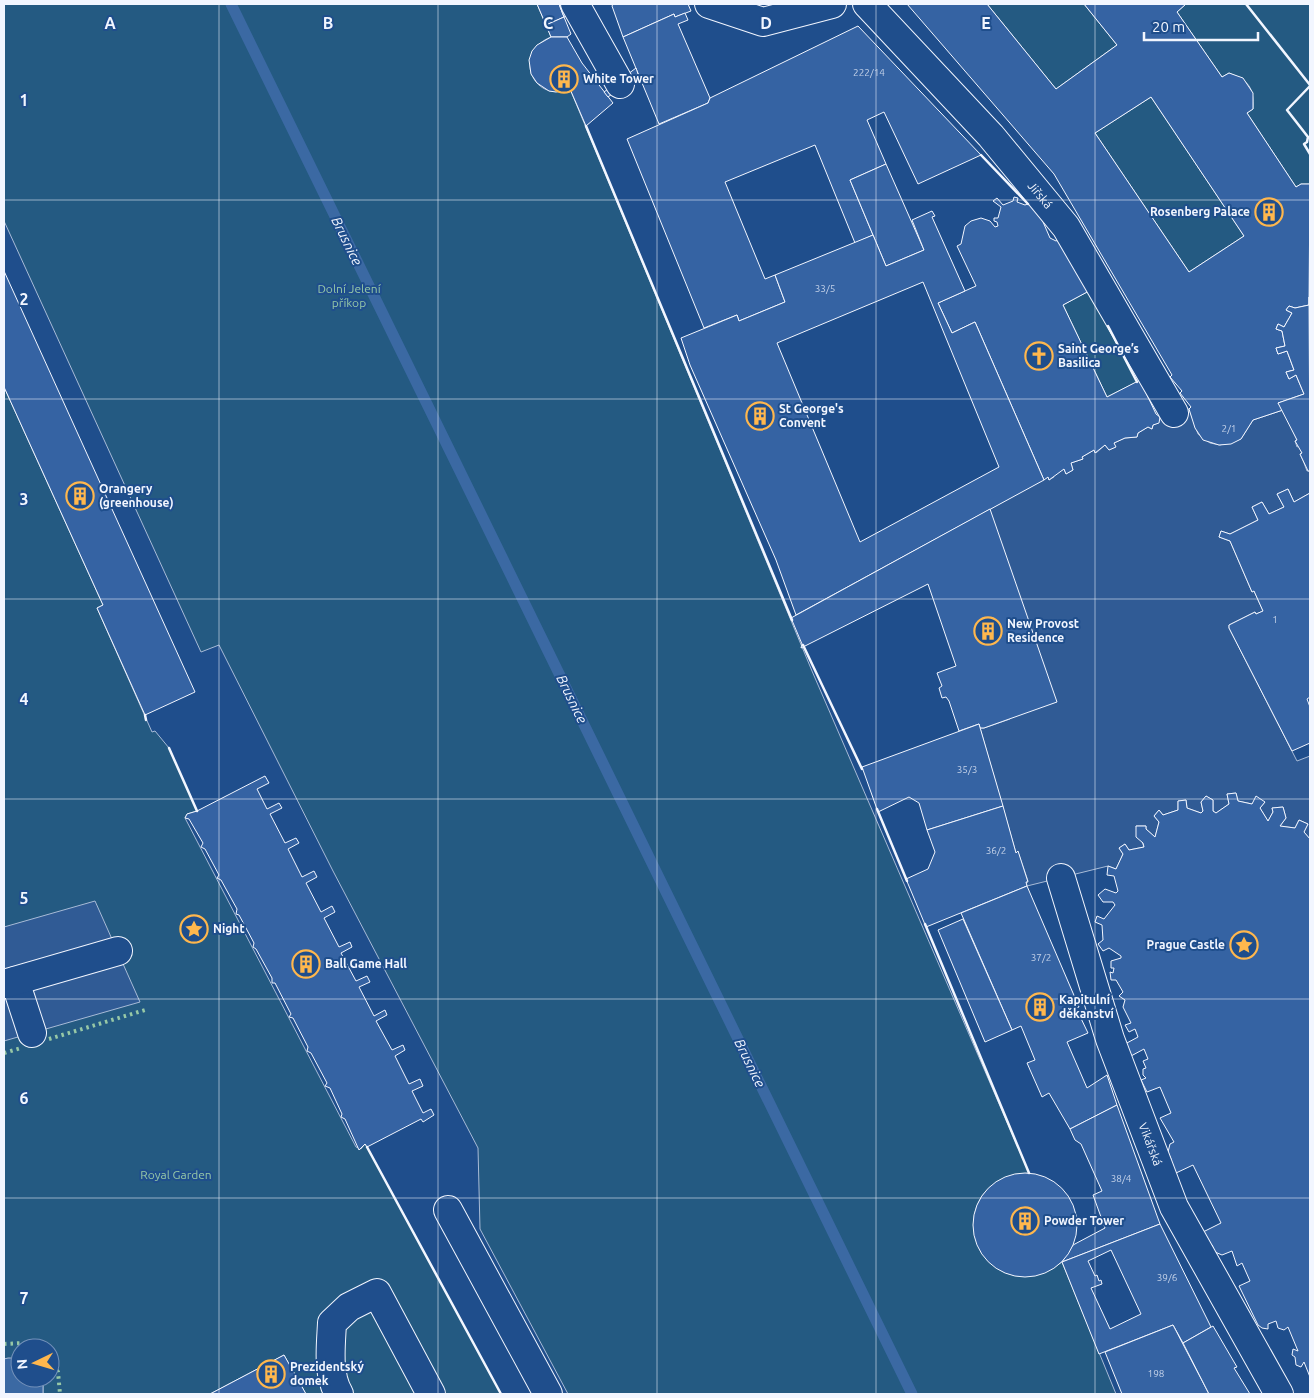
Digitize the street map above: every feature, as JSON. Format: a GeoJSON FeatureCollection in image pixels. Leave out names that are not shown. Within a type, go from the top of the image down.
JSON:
{"type":"FeatureCollection","features":[{"type":"Feature","properties":{"kind":"street"},"geometry":{"type":"LineString","coordinates":[[575,4],[620,84]]}},
{"type":"Feature","properties":{"kind":"street"},"geometry":{"type":"LineString","coordinates":[[709,4],[763,22],[832,4]]}},
{"type":"Feature","properties":{"kind":"street","name":"Jiřská"},"geometry":{"type":"LineString","coordinates":[[867,4],[991,136],[1066,227],[1174,413]]}},
{"type":"Feature","properties":{"kind":"street","name":"Vikářská"},"geometry":{"type":"LineString","coordinates":[[1061,878],[1110,1039],[1174,1206],[1279,1394]]}},
{"type":"Feature","properties":{"kind":"street"},"geometry":{"type":"LineString","coordinates":[[32,1033],[10,982],[118,951]]}},
{"type":"Feature","properties":{"kind":"street"},"geometry":{"type":"LineString","coordinates":[[448,1210],[548,1394]]}},
{"type":"Feature","properties":{"kind":"street"},"geometry":{"type":"LineString","coordinates":[[339,1394],[336,1388],[330,1354],[332,1323],[349,1307],[377,1294],[431,1394]]}},
{"type":"Feature","properties":{"kind":"green space","name":"Dolní Jelení příkop"},"geometry":{"type":"Polygon","coordinates":[[[4,4],[537,4],[551,37],[539,44],[532,54],[530,64],[532,74],[537,83],[546,89],[557,92],[570,89],[812,671],[1029,1173],[998,1182],[980,1199],[974,1220],[978,1243],[990,1262],[1009,1274],[1033,1275],[1062,1262],[1116,1394],[568,1394],[480,1229],[478,1148],[333,871],[219,645],[201,652],[4,221],[4,4]]]}},
{"type":"Feature","properties":{"kind":"green space"},"geometry":{"type":"Polygon","coordinates":[[[987,4],[1084,4],[1117,45],[1056,89],[987,4]]]}},
{"type":"Feature","properties":{"kind":"green space"},"geometry":{"type":"Polygon","coordinates":[[[1186,4],[1310,4],[1310,184],[1301,184],[1296,187],[1247,113],[1253,109],[1249,86],[1246,82],[1229,73],[1222,77],[1177,12],[1186,4]]]}},
{"type":"Feature","properties":{"kind":"green space"},"geometry":{"type":"Polygon","coordinates":[[[1151,97],[1244,236],[1189,272],[1095,133],[1151,97]]]}},
{"type":"Feature","properties":{"kind":"green space"},"geometry":{"type":"Polygon","coordinates":[[[1089,291],[1137,382],[1107,397],[1063,305],[1089,291]]]}},
{"type":"Feature","properties":{"kind":"green space","name":"Royal Garden"},"geometry":{"type":"Polygon","coordinates":[[[4,387],[103,605],[97,608],[152,732],[155,731],[169,748],[197,811],[187,814],[185,818],[356,1147],[361,1149],[365,1144],[367,1147],[501,1394],[306,1394],[284,1355],[210,1394],[43,1394],[43,1388],[60,1388],[60,1338],[10,1338],[10,1359],[4,1359],[4,387]]]}},
{"type":"Feature","properties":{"kind":"shaded area"},"geometry":{"type":"Polygon","coordinates":[[[1189,409],[1198,434],[1210,443],[1220,445],[1241,439],[1253,420],[1283,410],[1297,440],[1295,441],[1302,453],[1300,454],[1307,471],[1310,471],[1310,493],[1294,502],[1288,489],[1277,494],[1284,507],[1269,514],[1262,502],[1252,507],[1258,520],[1230,534],[1221,531],[1219,537],[1230,541],[1252,592],[1254,591],[1263,611],[1256,614],[1255,612],[1229,625],[1229,628],[1297,761],[1310,756],[1310,839],[1304,832],[1308,824],[1299,820],[1295,828],[1280,826],[1286,818],[1283,807],[1272,808],[1273,812],[1268,821],[1260,808],[1265,802],[1252,804],[1238,801],[1236,793],[1227,794],[1229,804],[1216,813],[1213,811],[1213,800],[1206,796],[1201,802],[1203,811],[1201,813],[1187,808],[1186,800],[1178,801],[1178,810],[1163,815],[1159,810],[1154,816],[1159,822],[1155,837],[1146,829],[1146,826],[1136,826],[1144,847],[1129,850],[1125,844],[1119,848],[1123,854],[1116,869],[1108,866],[1027,886],[1026,882],[1028,881],[1018,852],[1016,853],[980,728],[1010,719],[990,509],[1048,477],[1049,480],[1054,477],[1053,475],[1064,469],[1066,474],[1073,470],[1071,463],[1083,459],[1082,457],[1094,450],[1096,453],[1105,445],[1109,450],[1115,447],[1114,443],[1125,438],[1137,437],[1138,433],[1148,427],[1152,429],[1153,425],[1158,423],[1160,417],[1189,409]]]}},
{"type":"Feature","properties":{"kind":"shaded area"},"geometry":{"type":"Polygon","coordinates":[[[95,901],[140,1002],[4,1041],[4,927],[95,901]]]}},
{"type":"Feature","properties":{"kind":"shaded area"},"geometry":{"type":"Polygon","coordinates":[[[10,1358],[10,1388],[43,1388],[43,1394],[4,1394],[4,1359],[10,1358]]]}},
{"type":"Feature","properties":{"kind":"building"},"geometry":{"type":"Polygon","coordinates":[[[537,4],[559,4],[564,17],[546,25],[537,4]]]}},
{"type":"Feature","properties":{"kind":"building"},"geometry":{"type":"Polygon","coordinates":[[[559,4],[566,4],[570,15],[564,17],[559,4]]]}},
{"type":"Feature","properties":{"kind":"building"},"geometry":{"type":"Polygon","coordinates":[[[613,4],[688,4],[691,11],[675,17],[674,14],[623,37],[612,6],[613,4]]]}},
{"type":"Feature","properties":{"kind":"building","name":"Rosenberg Palace"},"geometry":{"type":"Polygon","coordinates":[[[907,4],[987,4],[1056,89],[1117,45],[1084,4],[1186,4],[1177,12],[1222,77],[1229,73],[1243,78],[1253,93],[1253,109],[1247,113],[1296,187],[1301,184],[1310,184],[1309,305],[1295,308],[1289,306],[1286,310],[1292,313],[1284,327],[1278,324],[1276,329],[1282,331],[1285,346],[1276,348],[1278,354],[1287,351],[1294,370],[1286,372],[1289,379],[1296,375],[1304,394],[1278,403],[1283,410],[1253,420],[1241,439],[1231,444],[1219,445],[1203,440],[1195,428],[1189,409],[1191,407],[1180,393],[1182,391],[1170,377],[1172,375],[1054,174],[907,4]],[[1151,97],[1095,133],[1189,272],[1244,236],[1151,97]]]}},
{"type":"Feature","properties":{"kind":"building"},"geometry":{"type":"Polygon","coordinates":[[[685,13],[688,20],[678,24],[710,98],[708,103],[659,124],[623,37],[674,14],[675,17],[685,13]]]}},
{"type":"Feature","properties":{"kind":"building"},"geometry":{"type":"Polygon","coordinates":[[[564,17],[571,34],[567,37],[551,37],[546,25],[564,17]]]}},
{"type":"Feature","properties":{"kind":"building"},"geometry":{"type":"Polygon","coordinates":[[[858,26],[981,155],[918,184],[884,112],[867,120],[886,164],[850,180],[873,235],[855,243],[815,145],[725,182],[765,279],[775,275],[785,302],[739,321],[737,315],[704,328],[627,139],[708,103],[710,98],[858,26]]]}},
{"type":"Feature","properties":{"kind":"building","name":"White Tower"},"geometry":{"type":"Polygon","coordinates":[[[551,37],[567,37],[582,63],[613,103],[586,126],[570,89],[556,92],[549,91],[537,83],[531,74],[529,60],[532,51],[537,45],[551,37]]]}},
{"type":"Feature","properties":{"kind":"building"},"geometry":{"type":"Polygon","coordinates":[[[636,68],[638,74],[608,97],[604,92],[636,68]]]}},
{"type":"Feature","properties":{"kind":"building"},"geometry":{"type":"Polygon","coordinates":[[[886,164],[924,250],[886,266],[850,180],[886,164]]]}},
{"type":"Feature","properties":{"kind":"building","name":"Saint George’s Basilica"},"geometry":{"type":"Polygon","coordinates":[[[1014,197],[1018,198],[1017,202],[1025,205],[1034,201],[1050,238],[1056,241],[1063,237],[1089,291],[1063,305],[1107,397],[1140,380],[1156,414],[1160,417],[1159,423],[1153,425],[1152,429],[1148,427],[1138,433],[1137,437],[1125,438],[1114,443],[1116,447],[1109,450],[1105,445],[1095,453],[1094,450],[1082,457],[1083,459],[1071,463],[1073,470],[1066,474],[1064,469],[1049,480],[1048,477],[1044,480],[975,322],[952,333],[938,303],[976,286],[957,246],[961,244],[965,226],[971,221],[981,218],[990,221],[995,227],[998,226],[994,218],[998,218],[1001,207],[993,201],[997,198],[1003,205],[1013,201],[1014,197]]]}},
{"type":"Feature","properties":{"kind":"building","name":"St George's Convent"},"geometry":{"type":"Polygon","coordinates":[[[932,211],[935,216],[932,217],[965,291],[938,303],[952,333],[975,322],[1044,480],[796,615],[776,560],[690,365],[681,338],[737,315],[739,321],[785,302],[775,275],[873,235],[886,266],[924,250],[912,220],[932,211]],[[923,282],[777,343],[860,542],[999,467],[923,282]]]}},
{"type":"Feature","properties":{"kind":"building","name":"Orangery (greenhouse)"},"geometry":{"type":"Polygon","coordinates":[[[4,271],[195,692],[145,715],[97,608],[103,605],[4,387],[4,271]]]}},
{"type":"Feature","properties":{"kind":"building"},"geometry":{"type":"Polygon","coordinates":[[[1309,297],[1310,471],[1308,471],[1300,454],[1302,453],[1295,441],[1297,440],[1278,403],[1304,394],[1296,375],[1289,379],[1286,372],[1294,370],[1287,351],[1278,354],[1276,348],[1285,346],[1282,331],[1276,329],[1278,324],[1284,327],[1292,313],[1286,310],[1289,306],[1295,308],[1309,305],[1309,297]]]}},
{"type":"Feature","properties":{"kind":"building"},"geometry":{"type":"Polygon","coordinates":[[[1288,489],[1294,502],[1310,493],[1310,697],[1307,699],[1310,707],[1310,743],[1292,751],[1229,628],[1229,625],[1255,612],[1256,614],[1263,611],[1254,591],[1252,592],[1230,541],[1219,537],[1221,531],[1230,534],[1258,520],[1252,507],[1262,502],[1269,514],[1284,507],[1277,494],[1288,489]]]}},
{"type":"Feature","properties":{"kind":"building","name":"New Provost Residence"},"geometry":{"type":"Polygon","coordinates":[[[990,509],[1057,702],[984,728],[980,728],[979,724],[959,731],[949,701],[946,697],[942,698],[939,688],[942,686],[937,673],[956,666],[928,584],[801,648],[802,644],[791,618],[990,509]]]}},
{"type":"Feature","properties":{"kind":"building"},"geometry":{"type":"Polygon","coordinates":[[[979,724],[1003,806],[927,830],[919,803],[909,797],[878,812],[862,767],[979,724]]]}},
{"type":"Feature","properties":{"kind":"building","name":"Ball Game Hall"},"geometry":{"type":"Polygon","coordinates":[[[265,776],[269,783],[257,789],[267,809],[279,803],[282,808],[270,814],[285,843],[296,838],[299,843],[288,849],[302,877],[314,871],[317,877],[306,883],[321,912],[332,906],[335,912],[324,918],[339,947],[350,942],[352,947],[341,953],[356,981],[367,976],[370,982],[359,987],[374,1016],[385,1010],[387,1015],[376,1021],[392,1050],[403,1045],[405,1050],[395,1056],[409,1084],[420,1079],[423,1086],[412,1091],[423,1113],[431,1109],[434,1115],[423,1122],[421,1119],[367,1147],[365,1144],[359,1150],[345,1119],[341,1117],[342,1114],[330,1088],[325,1086],[327,1083],[311,1053],[307,1051],[308,1047],[293,1018],[289,1017],[291,1014],[275,983],[272,983],[272,978],[256,949],[253,947],[254,943],[239,915],[236,914],[237,909],[221,880],[217,878],[219,875],[205,849],[201,847],[203,843],[189,819],[185,818],[187,814],[197,811],[265,776]]]}},
{"type":"Feature","properties":{"kind":"building"},"geometry":{"type":"Polygon","coordinates":[[[1236,793],[1238,801],[1252,804],[1256,796],[1265,802],[1260,808],[1268,821],[1273,812],[1272,808],[1283,807],[1286,818],[1280,826],[1295,828],[1299,820],[1308,824],[1304,832],[1310,839],[1310,1377],[1304,1362],[1301,1367],[1296,1365],[1295,1357],[1292,1355],[1293,1349],[1298,1351],[1288,1327],[1284,1330],[1278,1328],[1276,1321],[1268,1324],[1268,1329],[1258,1325],[1239,1286],[1250,1281],[1242,1263],[1237,1266],[1232,1251],[1222,1255],[1215,1252],[1203,1232],[1221,1223],[1193,1165],[1176,1173],[1169,1159],[1171,1159],[1168,1152],[1170,1144],[1174,1142],[1160,1118],[1171,1113],[1160,1087],[1147,1092],[1141,1080],[1146,1078],[1143,1075],[1143,1069],[1146,1068],[1143,1061],[1148,1059],[1144,1049],[1131,1056],[1125,1044],[1138,1037],[1135,1029],[1129,1032],[1125,1025],[1131,1023],[1123,1007],[1125,1000],[1119,996],[1123,992],[1116,980],[1111,980],[1110,972],[1113,973],[1114,968],[1111,968],[1111,961],[1121,958],[1121,956],[1109,948],[1103,951],[1098,944],[1103,940],[1102,925],[1095,922],[1097,916],[1104,919],[1115,905],[1113,902],[1103,902],[1098,895],[1105,889],[1116,893],[1118,891],[1114,876],[1107,875],[1108,866],[1116,869],[1123,854],[1119,848],[1125,844],[1129,850],[1144,847],[1143,843],[1136,837],[1136,826],[1146,826],[1146,829],[1155,837],[1159,822],[1154,816],[1159,810],[1163,815],[1178,810],[1178,801],[1186,800],[1187,808],[1201,813],[1203,811],[1201,802],[1206,796],[1213,800],[1213,811],[1216,813],[1229,804],[1227,794],[1236,793]]]}},
{"type":"Feature","properties":{"kind":"building"},"geometry":{"type":"Polygon","coordinates":[[[1003,806],[1016,853],[1018,851],[1028,882],[1026,882],[1027,886],[926,927],[906,879],[928,869],[935,852],[927,830],[1003,806]]]}},
{"type":"Feature","properties":{"kind":"building","name":"Kapitulní děkanství"},"geometry":{"type":"Polygon","coordinates":[[[1027,886],[1079,1007],[1076,1008],[1088,1033],[1067,1042],[1087,1088],[1107,1075],[1117,1105],[1070,1129],[1049,1093],[1042,1097],[1027,1063],[1035,1060],[1021,1026],[1012,1030],[961,913],[1027,886]]]}},
{"type":"Feature","properties":{"kind":"building"},"geometry":{"type":"Polygon","coordinates":[[[963,919],[1012,1030],[985,1042],[938,930],[963,919]]]}},
{"type":"Feature","properties":{"kind":"building"},"geometry":{"type":"Polygon","coordinates":[[[1117,1105],[1160,1224],[1062,1262],[1073,1245],[1105,1228],[1093,1195],[1102,1191],[1081,1144],[1075,1140],[1070,1129],[1117,1105]]]}},
{"type":"Feature","properties":{"kind":"building","name":"Powder Tower"},"geometry":{"type":"Polygon","coordinates":[[[1025,1173],[1045,1177],[1062,1188],[1073,1205],[1077,1225],[1073,1245],[1062,1262],[1045,1273],[1025,1277],[1005,1273],[988,1262],[977,1245],[973,1225],[977,1205],[988,1188],[1005,1177],[1025,1173]]]}},
{"type":"Feature","properties":{"kind":"building"},"geometry":{"type":"Polygon","coordinates":[[[1160,1224],[1211,1327],[1183,1343],[1173,1325],[1099,1354],[1062,1262],[1160,1224]],[[1111,1250],[1088,1261],[1095,1276],[1097,1275],[1099,1281],[1101,1280],[1102,1284],[1091,1288],[1110,1329],[1141,1314],[1111,1250]]]}},
{"type":"Feature","properties":{"kind":"building"},"geometry":{"type":"Polygon","coordinates":[[[1173,1325],[1209,1394],[1122,1394],[1105,1352],[1173,1325]]]}},
{"type":"Feature","properties":{"kind":"building"},"geometry":{"type":"Polygon","coordinates":[[[1213,1326],[1237,1367],[1234,1368],[1250,1394],[1209,1394],[1183,1343],[1213,1326]]]}},
{"type":"Feature","properties":{"kind":"building","name":"Prezidentský domek"},"geometry":{"type":"Polygon","coordinates":[[[284,1355],[306,1394],[210,1394],[284,1355]]]}},
{"type":"Feature","properties":{"kind":"waterway","name":"Brusnice"},"geometry":{"type":"LineString","coordinates":[[231,4],[912,1394]]}},
{"type":"Feature","properties":{"kind":"hedge"},"geometry":{"type":"LineString","coordinates":[[49,1039],[145,1010]]}},
{"type":"Feature","properties":{"kind":"hedge"},"geometry":{"type":"LineString","coordinates":[[4,1053],[21,1048]]}},
{"type":"Feature","properties":{"kind":"hedge"},"geometry":{"type":"LineString","coordinates":[[4,1344],[10,1344]]}},
{"type":"Feature","properties":{"kind":"hedge"},"geometry":{"type":"LineString","coordinates":[[59,1388],[60,1394]]}},
{"type":"Feature","properties":{"kind":"wall"},"geometry":{"type":"LineString","coordinates":[[1246,4],[1310,85]]}},
{"type":"Feature","properties":{"kind":"wall"},"geometry":{"type":"LineString","coordinates":[[1310,86],[1287,110],[1308,137],[1307,142],[1304,144],[1310,154]]}},
{"type":"Feature","properties":{"kind":"wall"},"geometry":{"type":"LineString","coordinates":[[586,126],[792,620]]}},
{"type":"Feature","properties":{"kind":"wall"},"geometry":{"type":"LineString","coordinates":[[981,155],[1028,204]]}},
{"type":"Feature","properties":{"kind":"wall"},"geometry":{"type":"LineString","coordinates":[[1108,326],[1137,382]]}},
{"type":"Feature","properties":{"kind":"wall"},"geometry":{"type":"LineString","coordinates":[[803,645],[862,769]]}},
{"type":"Feature","properties":{"kind":"wall"},"geometry":{"type":"LineString","coordinates":[[145,715],[146,720]]}},
{"type":"Feature","properties":{"kind":"wall"},"geometry":{"type":"LineString","coordinates":[[169,748],[197,811]]}},
{"type":"Feature","properties":{"kind":"wall"},"geometry":{"type":"LineString","coordinates":[[877,809],[907,881]]}},
{"type":"Feature","properties":{"kind":"wall"},"geometry":{"type":"LineString","coordinates":[[925,924],[1029,1173]]}},
{"type":"Feature","properties":{"kind":"wall"},"geometry":{"type":"LineString","coordinates":[[367,1147],[501,1394]]}},
{"type":"Feature","properties":{"kind":"place","name":"White Tower"},"geometry":{"type":"Point","coordinates":[564,79]}},
{"type":"Feature","properties":{"kind":"place","name":"Rosenberg Palace"},"geometry":{"type":"Point","coordinates":[1269,212]}},
{"type":"Feature","properties":{"kind":"place","name":"Saint George’s Basilica"},"geometry":{"type":"Point","coordinates":[1039,356]}},
{"type":"Feature","properties":{"kind":"place","name":"St George's Convent"},"geometry":{"type":"Point","coordinates":[760,416]}},
{"type":"Feature","properties":{"kind":"place","name":"Orangery (greenhouse)"},"geometry":{"type":"Point","coordinates":[80,496]}},
{"type":"Feature","properties":{"kind":"place","name":"New Provost Residence"},"geometry":{"type":"Point","coordinates":[988,631]}},
{"type":"Feature","properties":{"kind":"place","name":"Night"},"geometry":{"type":"Point","coordinates":[194,929]}},
{"type":"Feature","properties":{"kind":"place","name":"Prague Castle"},"geometry":{"type":"Point","coordinates":[1244,945]}},
{"type":"Feature","properties":{"kind":"place","name":"Ball Game Hall"},"geometry":{"type":"Point","coordinates":[306,964]}},
{"type":"Feature","properties":{"kind":"place","name":"Kapitulní děkanství"},"geometry":{"type":"Point","coordinates":[1040,1007]}},
{"type":"Feature","properties":{"kind":"place","name":"Powder Tower"},"geometry":{"type":"Point","coordinates":[1025,1221]}},
{"type":"Feature","properties":{"kind":"place","name":"Prezidentský domek"},"geometry":{"type":"Point","coordinates":[271,1374]}}]}
